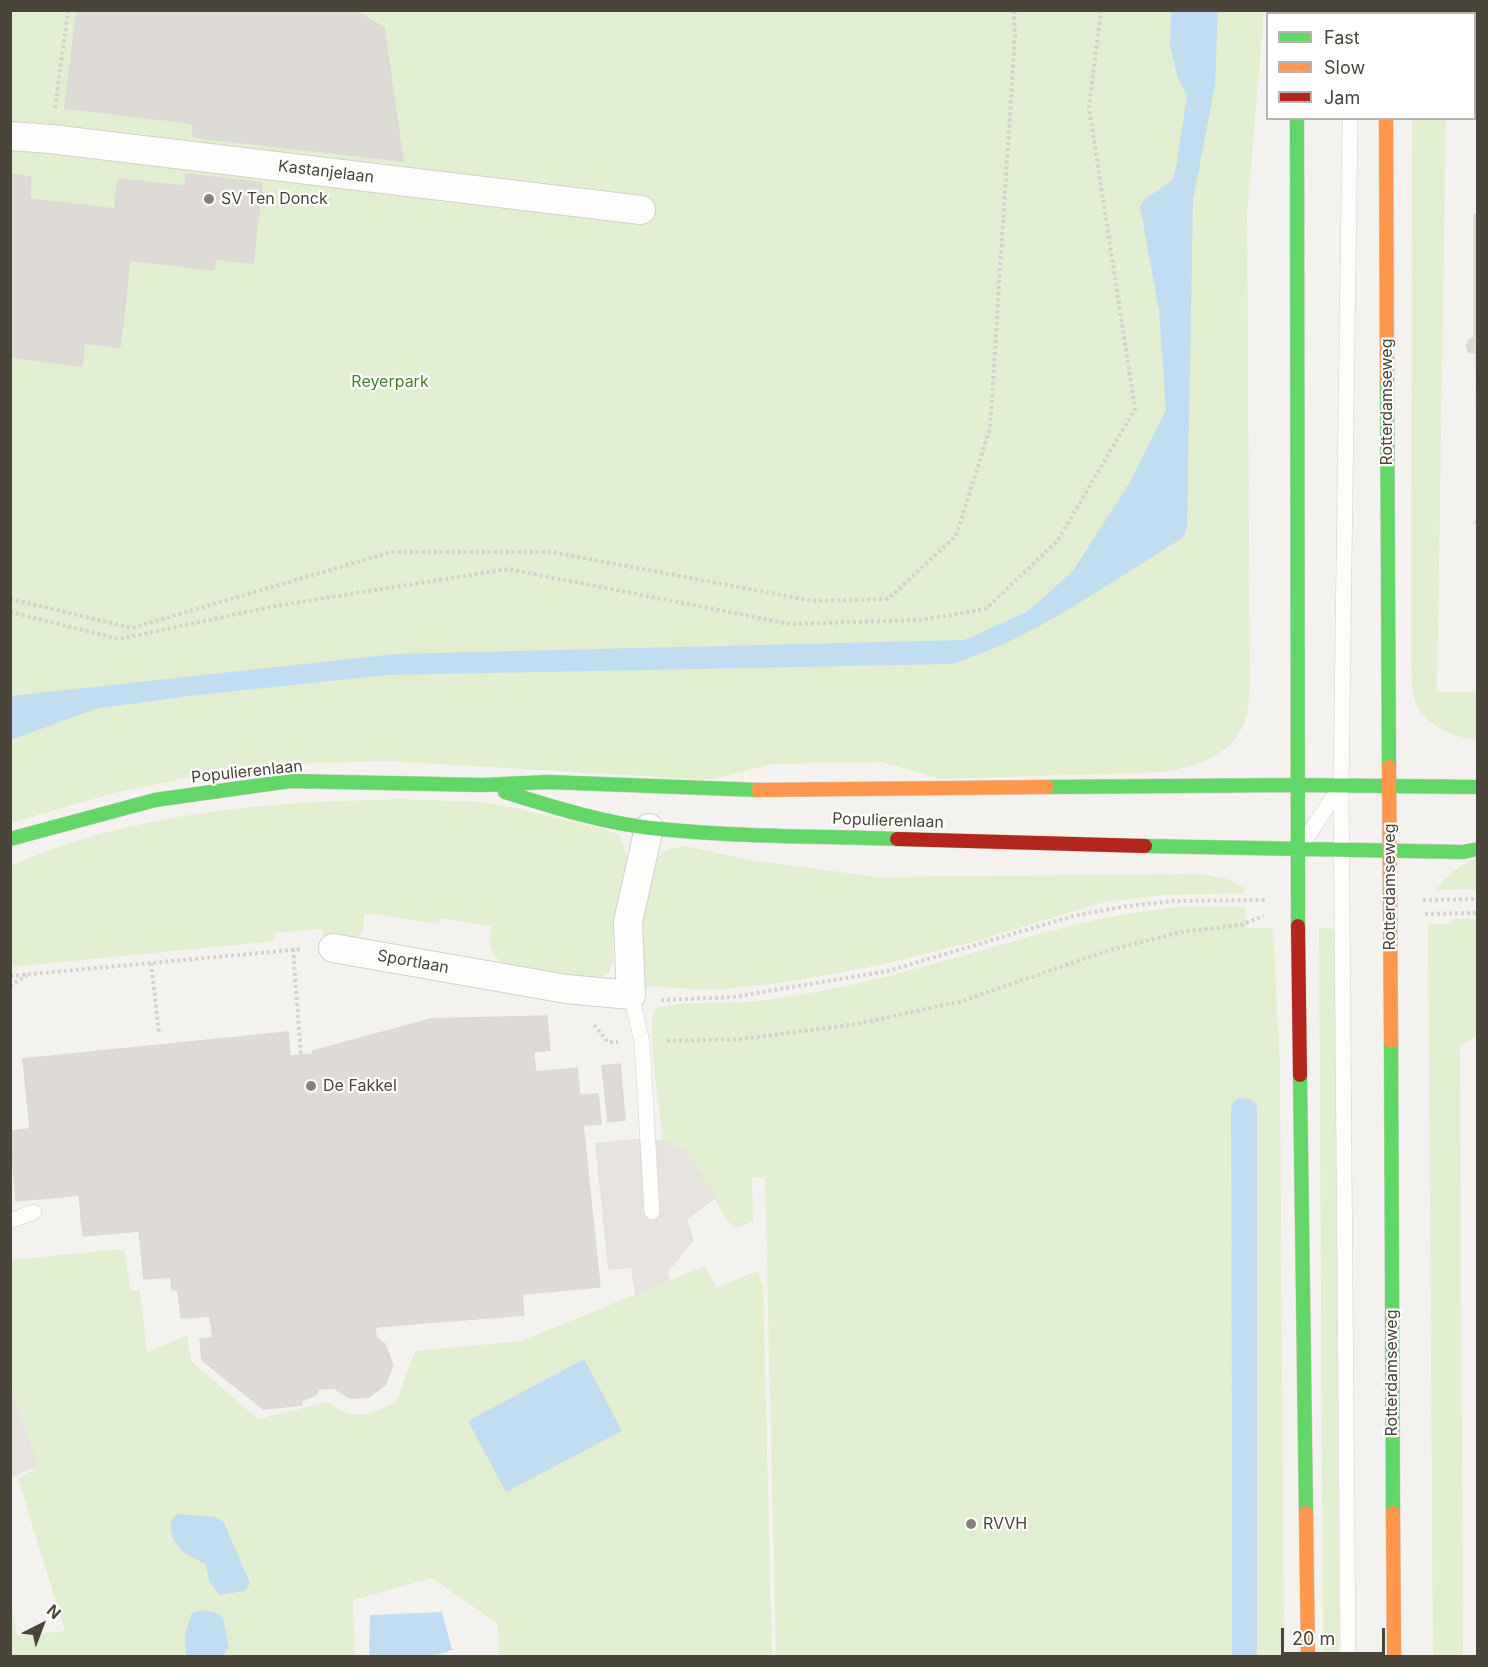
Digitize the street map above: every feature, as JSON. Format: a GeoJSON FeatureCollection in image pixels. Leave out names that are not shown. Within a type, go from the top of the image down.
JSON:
{"type":"FeatureCollection","features":[{"type":"Feature","properties":{"kind":"main road"},"geometry":{"type":"LineString","coordinates":[[1297,120],[1298,909],[1308,1656]]}},
{"type":"Feature","properties":{"kind":"main road","name":"Rotterdamseweg"},"geometry":{"type":"LineString","coordinates":[[1386,120],[1394,1656]]}},
{"type":"Feature","properties":{"kind":"main road","name":"Populierenlaan"},"geometry":{"type":"LineString","coordinates":[[10,839],[155,800],[290,781],[483,785],[548,782],[756,790],[1298,784],[1390,788],[1478,787]]}},
{"type":"Feature","properties":{"kind":"main road","name":"Populierenlaan"},"geometry":{"type":"LineString","coordinates":[[483,785],[546,805],[649,828],[773,835],[1298,850],[1463,852],[1478,849]]}},
{"type":"Feature","properties":{"kind":"main road","name":"Populierenlaan"},"geometry":{"type":"LineString","coordinates":[[10,854],[55,827]]}},
{"type":"Feature","properties":{"kind":"street","name":"Kastanjelaan"},"geometry":{"type":"LineString","coordinates":[[10,136],[641,210]]}},
{"type":"Feature","properties":{"kind":"street"},"geometry":{"type":"LineString","coordinates":[[631,995],[628,922],[649,828]]}},
{"type":"Feature","properties":{"kind":"street","name":"Sportlaan"},"geometry":{"type":"LineString","coordinates":[[333,948],[566,989],[631,995]]}},
{"type":"Feature","properties":{"kind":"lane"},"geometry":{"type":"LineString","coordinates":[[1348,1656],[1341,786],[1350,120]]}},
{"type":"Feature","properties":{"kind":"lane"},"geometry":{"type":"LineString","coordinates":[[1298,850],[1341,786]]}},
{"type":"Feature","properties":{"kind":"lane"},"geometry":{"type":"LineString","coordinates":[[631,995],[642,1042],[652,1212]]}},
{"type":"Feature","properties":{"kind":"lane"},"geometry":{"type":"LineString","coordinates":[[10,1221],[34,1212]]}},
{"type":"Feature","properties":{"kind":"path"},"geometry":{"type":"LineString","coordinates":[[51,139],[68,10]]}},
{"type":"Feature","properties":{"kind":"path"},"geometry":{"type":"LineString","coordinates":[[10,599],[132,628],[391,552],[552,552],[813,601],[888,599],[956,536],[990,428],[1015,34],[1014,10]]}},
{"type":"Feature","properties":{"kind":"path"},"geometry":{"type":"LineString","coordinates":[[10,612],[119,639],[275,606],[508,569],[790,624],[921,620],[986,609],[1058,540],[1135,409],[1089,107],[1101,10]]}},
{"type":"Feature","properties":{"kind":"path"},"geometry":{"type":"LineString","coordinates":[[631,995],[660,1000],[733,998],[888,971],[1073,916],[1127,906],[1241,898],[1298,909]]}},
{"type":"Feature","properties":{"kind":"path"},"geometry":{"type":"LineString","coordinates":[[566,989],[608,1042],[742,1039],[857,1024],[962,1001],[1110,950],[1181,932],[1240,925],[1262,916],[1298,909]]}},
{"type":"Feature","properties":{"kind":"path"},"geometry":{"type":"LineString","coordinates":[[10,976],[293,949],[333,948]]}},
{"type":"Feature","properties":{"kind":"path"},"geometry":{"type":"LineString","coordinates":[[293,949],[301,1055]]}},
{"type":"Feature","properties":{"kind":"path"},"geometry":{"type":"LineString","coordinates":[[151,963],[159,1033]]}},
{"type":"Feature","properties":{"kind":"path"},"geometry":{"type":"LineString","coordinates":[[10,986],[27,974]]}},
{"type":"Feature","properties":{"kind":"green space","name":"Reyerpark"},"geometry":{"type":"Polygon","coordinates":[[[10,11],[1264,11],[1247,216],[1250,690],[1245,719],[1238,735],[1231,744],[1211,758],[1188,767],[1164,772],[941,779],[882,762],[771,764],[710,780],[388,761],[286,764],[191,777],[117,792],[11,823],[10,11]]]}},
{"type":"Feature","properties":{"kind":"green space"},"geometry":{"type":"Polygon","coordinates":[[[1412,120],[1446,120],[1437,692],[1477,692],[1477,740],[1449,733],[1424,715],[1414,698],[1411,661],[1412,120]]]}},
{"type":"Feature","properties":{"kind":"green space"},"geometry":{"type":"Polygon","coordinates":[[[402,799],[481,802],[516,808],[619,834],[628,859],[622,878],[613,932],[613,963],[609,972],[596,980],[530,971],[501,963],[493,954],[489,942],[491,926],[441,918],[438,924],[365,913],[362,934],[357,938],[324,937],[322,929],[274,933],[275,941],[11,967],[10,866],[57,847],[153,821],[252,807],[402,799]]]}},
{"type":"Feature","properties":{"kind":"green space"},"geometry":{"type":"Polygon","coordinates":[[[684,846],[750,860],[876,877],[1201,874],[1228,879],[1244,888],[1244,893],[1165,895],[1104,902],[973,942],[875,966],[781,983],[714,990],[643,986],[638,928],[653,867],[658,857],[666,850],[684,846]]]}},
{"type":"Feature","properties":{"kind":"green space"},"geometry":{"type":"Polygon","coordinates":[[[1477,858],[1477,889],[1436,890],[1454,871],[1477,858]]]}},
{"type":"Feature","properties":{"kind":"green space"},"geometry":{"type":"Polygon","coordinates":[[[1181,907],[1245,907],[1246,928],[1273,928],[1280,1066],[1284,1656],[1257,1656],[1257,1105],[1238,1098],[1231,1105],[1232,1656],[776,1656],[765,1177],[752,1177],[753,1221],[737,1228],[729,1223],[685,1149],[663,1140],[653,1051],[652,1033],[655,1009],[686,1004],[758,1001],[820,991],[887,976],[1095,920],[1181,907]]]}},
{"type":"Feature","properties":{"kind":"green space"},"geometry":{"type":"Polygon","coordinates":[[[1452,919],[1478,919],[1477,1036],[1460,1046],[1463,1656],[1433,1656],[1428,924],[1451,924],[1452,919]]]}},
{"type":"Feature","properties":{"kind":"green space"},"geometry":{"type":"Polygon","coordinates":[[[1319,927],[1335,929],[1339,1656],[1323,1656],[1319,927]]]}},
{"type":"Feature","properties":{"kind":"green space"},"geometry":{"type":"Polygon","coordinates":[[[124,1249],[131,1291],[140,1290],[147,1353],[187,1335],[191,1361],[258,1419],[327,1402],[346,1412],[362,1415],[370,1413],[397,1401],[415,1351],[521,1341],[705,1266],[716,1288],[758,1271],[763,1286],[772,1656],[499,1656],[498,1624],[432,1578],[353,1600],[355,1656],[11,1656],[10,1597],[17,1636],[65,1631],[18,1479],[39,1466],[11,1386],[11,1260],[124,1249]]]}},
{"type":"Feature","properties":{"kind":"shaded area"},"geometry":{"type":"Polygon","coordinates":[[[634,1139],[663,1140],[685,1149],[717,1198],[687,1219],[694,1240],[668,1272],[670,1280],[635,1296],[631,1268],[608,1270],[595,1143],[634,1139]]]}},
{"type":"Feature","properties":{"kind":"shaded area"},"geometry":{"type":"Polygon","coordinates":[[[11,1386],[39,1466],[10,1477],[11,1386]]]}},
{"type":"Feature","properties":{"kind":"water"},"geometry":{"type":"Polygon","coordinates":[[[1171,11],[1218,11],[1215,85],[1193,200],[1187,526],[1185,535],[1178,541],[1096,593],[1040,626],[951,664],[388,675],[188,696],[95,709],[11,740],[11,696],[396,654],[965,640],[1028,611],[1073,571],[1130,482],[1166,410],[1159,311],[1140,206],[1145,199],[1172,181],[1177,162],[1187,95],[1179,81],[1170,47],[1171,11]]]}},
{"type":"Feature","properties":{"kind":"water"},"geometry":{"type":"Polygon","coordinates":[[[1238,1098],[1251,1100],[1257,1105],[1257,1656],[1232,1656],[1231,1105],[1238,1098]]]}},
{"type":"Feature","properties":{"kind":"water"},"geometry":{"type":"Polygon","coordinates":[[[584,1359],[622,1431],[506,1492],[468,1421],[584,1359]]]}},
{"type":"Feature","properties":{"kind":"water"},"geometry":{"type":"Polygon","coordinates":[[[177,1514],[215,1517],[223,1521],[250,1583],[245,1591],[219,1595],[209,1581],[206,1564],[185,1553],[175,1543],[171,1520],[177,1514]]]}},
{"type":"Feature","properties":{"kind":"water"},"geometry":{"type":"Polygon","coordinates":[[[201,1610],[217,1613],[223,1618],[229,1648],[223,1656],[187,1656],[185,1640],[188,1624],[192,1613],[201,1610]]]}},
{"type":"Feature","properties":{"kind":"water"},"geometry":{"type":"Polygon","coordinates":[[[442,1612],[452,1650],[434,1656],[369,1656],[370,1615],[442,1612]]]}},
{"type":"Feature","properties":{"kind":"building"},"geometry":{"type":"Polygon","coordinates":[[[77,10],[353,10],[384,28],[403,161],[194,137],[192,123],[65,108],[77,10]]]}},
{"type":"Feature","properties":{"kind":"building"},"geometry":{"type":"Polygon","coordinates":[[[10,174],[31,177],[29,199],[115,209],[118,179],[185,186],[186,174],[262,183],[253,263],[215,259],[214,270],[130,260],[120,347],[84,343],[82,366],[10,357],[10,174]]]}},
{"type":"Feature","properties":{"kind":"building"},"geometry":{"type":"Polygon","coordinates":[[[1474,215],[1478,215],[1478,523],[1474,523],[1477,520],[1476,353],[1469,352],[1466,346],[1469,340],[1474,338],[1474,215]]]}},
{"type":"Feature","properties":{"kind":"building"},"geometry":{"type":"Polygon","coordinates":[[[547,1016],[550,1050],[533,1052],[536,1072],[577,1068],[600,1287],[522,1294],[524,1315],[375,1327],[376,1337],[385,1344],[393,1365],[385,1385],[369,1397],[350,1398],[334,1388],[319,1389],[316,1395],[302,1400],[302,1405],[263,1409],[202,1360],[200,1339],[213,1338],[210,1316],[181,1318],[178,1290],[172,1290],[171,1277],[144,1279],[139,1231],[83,1236],[79,1195],[16,1201],[10,1131],[30,1129],[23,1059],[288,1032],[290,1056],[313,1054],[313,1051],[431,1019],[547,1016]]]}},
{"type":"Feature","properties":{"kind":"building"},"geometry":{"type":"Polygon","coordinates":[[[620,1064],[625,1120],[608,1122],[602,1066],[620,1064]]]}},
{"type":"Feature","properties":{"kind":"building"},"geometry":{"type":"Polygon","coordinates":[[[598,1094],[601,1124],[584,1125],[581,1095],[598,1094]]]}},
{"type":"Feature","properties":{"kind":"traffic: fast"},"geometry":{"type":"LineString","coordinates":[[1297,120],[1298,926]]}},
{"type":"Feature","properties":{"kind":"traffic: fast"},"geometry":{"type":"LineString","coordinates":[[1387,382],[1389,767]]}},
{"type":"Feature","properties":{"kind":"traffic: fast"},"geometry":{"type":"LineString","coordinates":[[10,839],[155,800],[290,781],[483,785],[548,782],[758,790]]}},
{"type":"Feature","properties":{"kind":"traffic: fast"},"geometry":{"type":"LineString","coordinates":[[1047,787],[1298,785],[1478,787]]}},
{"type":"Feature","properties":{"kind":"traffic: fast"},"geometry":{"type":"LineString","coordinates":[[505,792],[558,808],[633,826],[743,835],[897,839]]}},
{"type":"Feature","properties":{"kind":"traffic: fast"},"geometry":{"type":"LineString","coordinates":[[1145,846],[1463,852],[1478,849]]}},
{"type":"Feature","properties":{"kind":"traffic: fast"},"geometry":{"type":"LineString","coordinates":[[1391,1041],[1393,1513]]}},
{"type":"Feature","properties":{"kind":"traffic: fast"},"geometry":{"type":"LineString","coordinates":[[1300,1075],[1306,1513]]}},
{"type":"Feature","properties":{"kind":"traffic: slow"},"geometry":{"type":"LineString","coordinates":[[1386,120],[1387,382]]}},
{"type":"Feature","properties":{"kind":"traffic: slow"},"geometry":{"type":"LineString","coordinates":[[1389,767],[1391,1041]]}},
{"type":"Feature","properties":{"kind":"traffic: slow"},"geometry":{"type":"LineString","coordinates":[[758,790],[1047,787]]}},
{"type":"Feature","properties":{"kind":"traffic: slow"},"geometry":{"type":"LineString","coordinates":[[1306,1513],[1308,1656]]}},
{"type":"Feature","properties":{"kind":"traffic: slow"},"geometry":{"type":"LineString","coordinates":[[1393,1513],[1394,1656]]}},
{"type":"Feature","properties":{"kind":"traffic: jam"},"geometry":{"type":"LineString","coordinates":[[897,839],[1145,846]]}},
{"type":"Feature","properties":{"kind":"traffic: jam"},"geometry":{"type":"LineString","coordinates":[[1298,926],[1300,1075]]}},
{"type":"Feature","properties":{"kind":"place","name":"SV Ten Donck"},"geometry":{"type":"Point","coordinates":[209,199]}},
{"type":"Feature","properties":{"kind":"place","name":"De Fakkel"},"geometry":{"type":"Point","coordinates":[311,1086]}},
{"type":"Feature","properties":{"kind":"place","name":"RVVH"},"geometry":{"type":"Point","coordinates":[971,1524]}}]}
